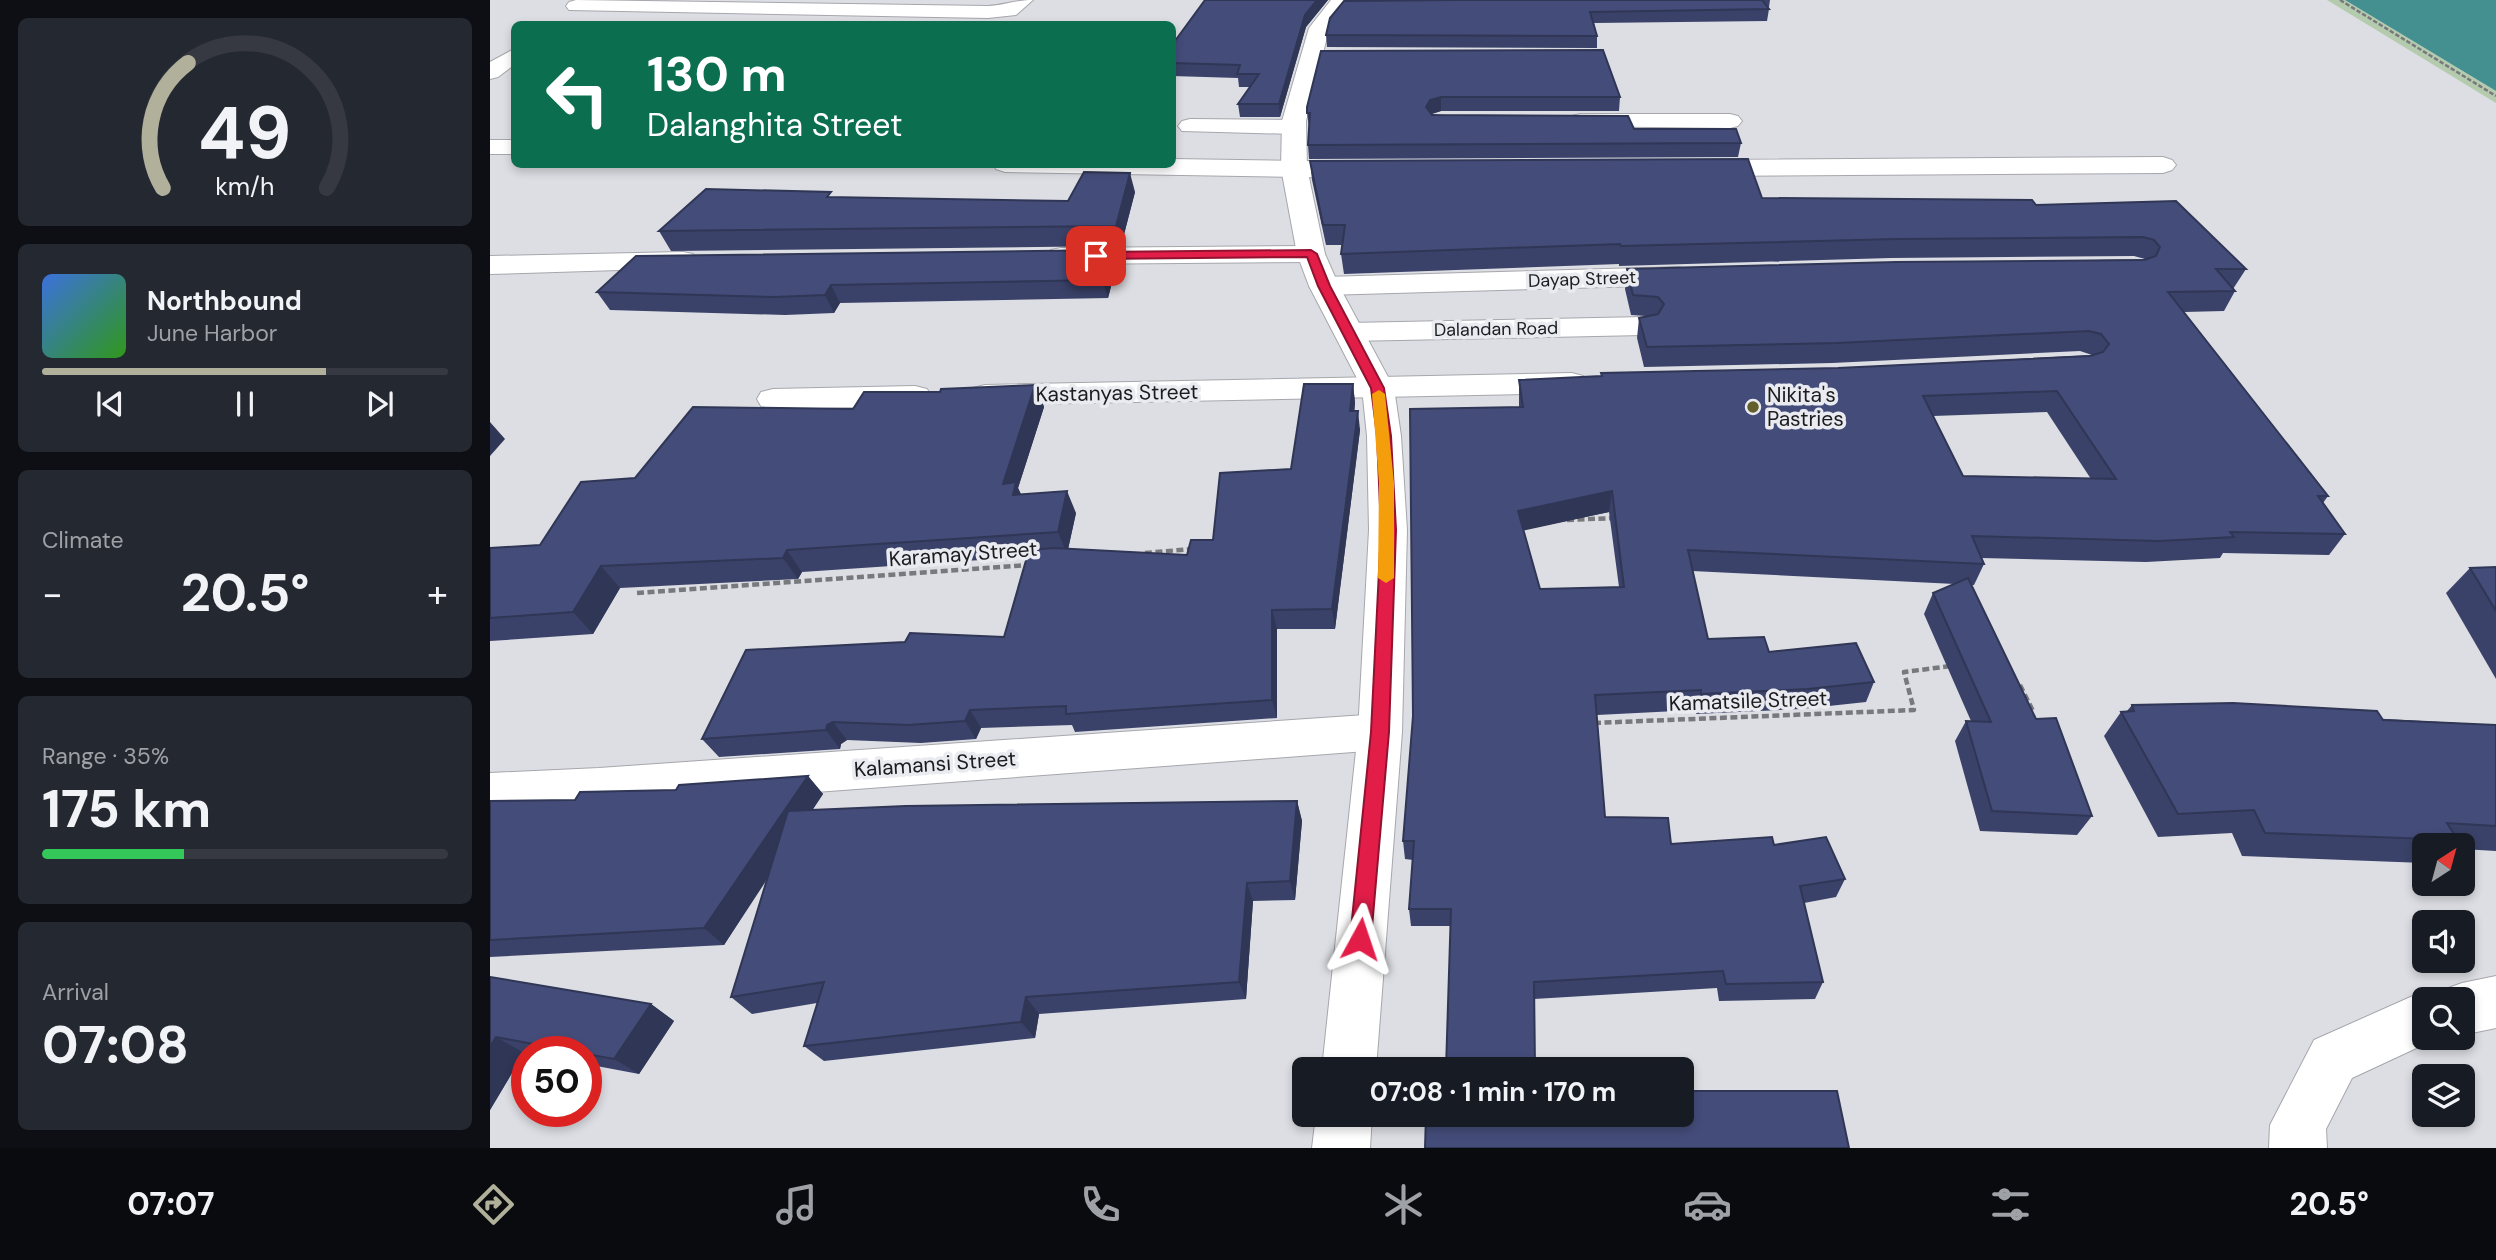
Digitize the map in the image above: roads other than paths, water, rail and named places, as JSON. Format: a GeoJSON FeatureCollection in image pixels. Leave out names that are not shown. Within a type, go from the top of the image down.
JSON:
{"type":"FeatureCollection","features":[{"type":"Feature","properties":{"kind":"street"},"geometry":{"type":"LineString","coordinates":[[570,8],[988,12],[1009,11],[1023,0]]}},
{"type":"Feature","properties":{"kind":"street"},"geometry":{"type":"LineString","coordinates":[[1347,3],[1319,28],[1325,56],[1298,146],[1318,270],[1378,388],[1384,436],[1388,530],[1380,732],[1350,1057]]}},
{"type":"Feature","properties":{"kind":"street"},"geometry":{"type":"LineString","coordinates":[[491,72],[511,57]]}},
{"type":"Feature","properties":{"kind":"street"},"geometry":{"type":"LineString","coordinates":[[491,72],[511,72]]}},
{"type":"Feature","properties":{"kind":"street"},"geometry":{"type":"LineString","coordinates":[[1551,121],[1730,121]]}},
{"type":"Feature","properties":{"kind":"street"},"geometry":{"type":"LineString","coordinates":[[1190,127],[1298,146],[1380,178]]}},
{"type":"Feature","properties":{"kind":"street"},"geometry":{"type":"LineString","coordinates":[[1176,148],[1298,146]]}},
{"type":"Feature","properties":{"kind":"street"},"geometry":{"type":"LineString","coordinates":[[1176,153],[1298,146]]}},
{"type":"Feature","properties":{"kind":"street"},"geometry":{"type":"LineString","coordinates":[[490,147],[511,147]]}},
{"type":"Feature","properties":{"kind":"street"},"geometry":{"type":"LineString","coordinates":[[1796,190],[1678,178],[2162,165]]}},
{"type":"Feature","properties":{"kind":"street","name":"Dayap Street"},"geometry":{"type":"LineString","coordinates":[[1036,257],[1318,270],[1711,275]]}},
{"type":"Feature","properties":{"kind":"street"},"geometry":{"type":"LineString","coordinates":[[490,265],[707,260]]}},
{"type":"Feature","properties":{"kind":"street","name":"Dalandan Road"},"geometry":{"type":"LineString","coordinates":[[1348,332],[1644,326]]}},
{"type":"Feature","properties":{"kind":"street","name":"Kastanyas Street"},"geometry":{"type":"LineString","coordinates":[[773,399],[1598,382]]}},
{"type":"Feature","properties":{"kind":"street","name":"Kalamansi Street"},"geometry":{"type":"LineString","coordinates":[[490,793],[627,786],[1380,732]]}},
{"type":"Feature","properties":{"kind":"street"},"geometry":{"type":"LineString","coordinates":[[2475,1006],[2496,1002]]}},
{"type":"Feature","properties":{"kind":"street"},"geometry":{"type":"LineString","coordinates":[[2298,1148],[2298,1125],[2333,1059],[2412,1023]]}},
{"type":"Feature","properties":{"kind":"street"},"geometry":{"type":"LineString","coordinates":[[1341,1148],[1343,1127]]}},
{"type":"Feature","properties":{"kind":"water"},"geometry":{"type":"Polygon","coordinates":[[[2345,0],[2496,0],[2496,91],[2345,0]]]}},
{"type":"Feature","properties":{"kind":"place","name":"Nikita's Pastries"},"geometry":{"type":"Point","coordinates":[1753,407]}}]}
